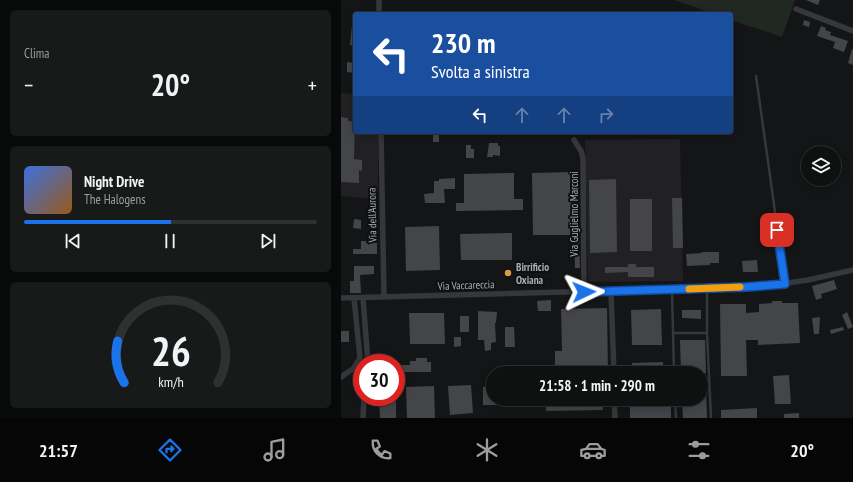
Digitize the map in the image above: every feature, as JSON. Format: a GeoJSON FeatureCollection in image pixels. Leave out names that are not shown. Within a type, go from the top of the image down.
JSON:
{"type":"FeatureCollection","features":[{"type":"Feature","properties":{"kind":"street"},"geometry":{"type":"LineString","coordinates":[[379,0],[379,12]]}},
{"type":"Feature","properties":{"kind":"street"},"geometry":{"type":"LineString","coordinates":[[796,9],[853,31]]}},
{"type":"Feature","properties":{"kind":"street","name":"Via dell'Aurora"},"geometry":{"type":"LineString","coordinates":[[381,134],[383,297]]}},
{"type":"Feature","properties":{"kind":"street","name":"Via Guglielmo Marconi"},"geometry":{"type":"LineString","coordinates":[[574,140],[583,158],[584,292]]}},
{"type":"Feature","properties":{"kind":"street","name":"Via Vaccareccia"},"geometry":{"type":"LineString","coordinates":[[341,298],[753,287],[785,284],[821,278],[853,270]]}},
{"type":"Feature","properties":{"kind":"street"},"geometry":{"type":"LineString","coordinates":[[611,291],[614,366]]}},
{"type":"Feature","properties":{"kind":"street"},"geometry":{"type":"LineString","coordinates":[[341,377],[354,368],[360,358],[354,298]]}},
{"type":"Feature","properties":{"kind":"street"},"geometry":{"type":"LineString","coordinates":[[363,298],[367,354]]}},
{"type":"Feature","properties":{"kind":"street"},"geometry":{"type":"LineString","coordinates":[[363,418],[364,406]]}},
{"type":"Feature","properties":{"kind":"street"},"geometry":{"type":"LineString","coordinates":[[614,406],[615,418]]}},
{"type":"Feature","properties":{"kind":"lane"},"geometry":{"type":"LineString","coordinates":[[756,76],[785,284]]}},
{"type":"Feature","properties":{"kind":"lane"},"geometry":{"type":"LineString","coordinates":[[707,288],[707,333],[711,418]]}},
{"type":"Feature","properties":{"kind":"lane"},"geometry":{"type":"LineString","coordinates":[[672,289],[674,366]]}},
{"type":"Feature","properties":{"kind":"lane"},"geometry":{"type":"LineString","coordinates":[[673,333],[707,333]]}},
{"type":"Feature","properties":{"kind":"lane"},"geometry":{"type":"LineString","coordinates":[[675,406],[676,418]]}},
{"type":"Feature","properties":{"kind":"shaded area"},"geometry":{"type":"Polygon","coordinates":[[[674,0],[795,0],[782,37],[733,21],[733,12],[709,12],[674,0]]]}},
{"type":"Feature","properties":{"kind":"shaded area"},"geometry":{"type":"Polygon","coordinates":[[[341,93],[353,94],[353,134],[378,134],[378,199],[341,196],[341,93]]]}},
{"type":"Feature","properties":{"kind":"shaded area"},"geometry":{"type":"Polygon","coordinates":[[[680,139],[683,281],[588,282],[585,140],[680,139]]]}},
{"type":"Feature","properties":{"kind":"building"},"geometry":{"type":"Polygon","coordinates":[[[806,0],[820,0],[818,5],[806,0]]]}},
{"type":"Feature","properties":{"kind":"building"},"geometry":{"type":"Polygon","coordinates":[[[804,20],[810,22],[809,27],[803,25],[804,20]]]}},
{"type":"Feature","properties":{"kind":"building"},"geometry":{"type":"Polygon","coordinates":[[[352,25],[353,25],[353,46],[350,45],[352,25]]]}},
{"type":"Feature","properties":{"kind":"building"},"geometry":{"type":"Polygon","coordinates":[[[821,26],[826,28],[825,30],[831,32],[830,35],[848,41],[844,52],[833,48],[835,42],[817,36],[821,26]]]}},
{"type":"Feature","properties":{"kind":"building"},"geometry":{"type":"Polygon","coordinates":[[[853,49],[853,65],[848,63],[853,49]]]}},
{"type":"Feature","properties":{"kind":"building"},"geometry":{"type":"Polygon","coordinates":[[[347,62],[353,63],[353,73],[347,72],[347,62]]]}},
{"type":"Feature","properties":{"kind":"building"},"geometry":{"type":"Polygon","coordinates":[[[341,117],[348,118],[348,121],[353,122],[353,134],[355,134],[354,159],[362,160],[362,171],[359,170],[359,183],[341,182],[341,117]]]}},
{"type":"Feature","properties":{"kind":"building"},"geometry":{"type":"Polygon","coordinates":[[[433,134],[439,134],[439,142],[433,142],[433,134]]]}},
{"type":"Feature","properties":{"kind":"building"},"geometry":{"type":"Polygon","coordinates":[[[489,143],[498,143],[498,146],[500,146],[500,156],[493,155],[493,157],[487,157],[489,143]]]}},
{"type":"Feature","properties":{"kind":"building"},"geometry":{"type":"Polygon","coordinates":[[[466,145],[471,145],[471,149],[474,149],[474,158],[466,158],[466,145]]]}},
{"type":"Feature","properties":{"kind":"building"},"geometry":{"type":"Polygon","coordinates":[[[571,172],[572,235],[533,235],[532,173],[571,172]]]}},
{"type":"Feature","properties":{"kind":"building"},"geometry":{"type":"Polygon","coordinates":[[[514,173],[514,199],[523,199],[523,210],[456,211],[456,203],[464,203],[464,174],[514,173]]]}},
{"type":"Feature","properties":{"kind":"building"},"geometry":{"type":"Polygon","coordinates":[[[455,178],[455,189],[444,189],[445,203],[425,203],[424,194],[434,193],[434,181],[439,181],[439,179],[455,178]]]}},
{"type":"Feature","properties":{"kind":"building"},"geometry":{"type":"Polygon","coordinates":[[[616,179],[617,252],[590,253],[589,180],[616,179]]]}},
{"type":"Feature","properties":{"kind":"building"},"geometry":{"type":"Polygon","coordinates":[[[672,198],[682,198],[683,248],[673,248],[672,198]]]}},
{"type":"Feature","properties":{"kind":"building"},"geometry":{"type":"Polygon","coordinates":[[[630,199],[652,199],[652,251],[630,251],[630,199]]]}},
{"type":"Feature","properties":{"kind":"building"},"geometry":{"type":"Polygon","coordinates":[[[354,219],[361,220],[361,229],[353,228],[354,219]]]}},
{"type":"Feature","properties":{"kind":"building"},"geometry":{"type":"Polygon","coordinates":[[[439,226],[440,270],[406,271],[405,227],[439,226]]]}},
{"type":"Feature","properties":{"kind":"building"},"geometry":{"type":"Polygon","coordinates":[[[574,232],[579,232],[580,268],[575,268],[574,232]]]}},
{"type":"Feature","properties":{"kind":"building"},"geometry":{"type":"Polygon","coordinates":[[[512,233],[512,260],[461,260],[460,234],[512,233]]]}},
{"type":"Feature","properties":{"kind":"building"},"geometry":{"type":"Polygon","coordinates":[[[361,241],[366,241],[366,243],[377,243],[377,254],[353,254],[353,249],[361,249],[361,241]]]}},
{"type":"Feature","properties":{"kind":"building"},"geometry":{"type":"Polygon","coordinates":[[[719,252],[719,263],[687,266],[686,254],[719,252]]]}},
{"type":"Feature","properties":{"kind":"building"},"geometry":{"type":"Polygon","coordinates":[[[757,260],[758,272],[743,272],[742,261],[757,260]]]}},
{"type":"Feature","properties":{"kind":"building"},"geometry":{"type":"Polygon","coordinates":[[[628,264],[636,264],[636,267],[654,267],[654,277],[628,277],[628,272],[605,273],[605,267],[628,267],[628,264]]]}},
{"type":"Feature","properties":{"kind":"building"},"geometry":{"type":"Polygon","coordinates":[[[354,266],[374,266],[374,274],[360,275],[361,293],[350,293],[350,281],[354,281],[354,266]]]}},
{"type":"Feature","properties":{"kind":"building"},"geometry":{"type":"Polygon","coordinates":[[[834,280],[837,289],[821,294],[822,298],[816,300],[812,286],[834,280]]]}},
{"type":"Feature","properties":{"kind":"building"},"geometry":{"type":"Polygon","coordinates":[[[551,300],[551,311],[538,311],[537,301],[551,300]]]}},
{"type":"Feature","properties":{"kind":"building"},"geometry":{"type":"Polygon","coordinates":[[[772,301],[782,301],[782,303],[798,303],[800,343],[758,345],[758,340],[746,340],[747,376],[721,376],[720,304],[746,304],[746,313],[759,312],[759,304],[772,303],[772,301]]]}},
{"type":"Feature","properties":{"kind":"building"},"geometry":{"type":"Polygon","coordinates":[[[607,308],[608,366],[555,366],[555,351],[562,351],[561,309],[607,308]]]}},
{"type":"Feature","properties":{"kind":"building"},"geometry":{"type":"Polygon","coordinates":[[[661,309],[662,345],[632,345],[631,310],[661,309]]]}},
{"type":"Feature","properties":{"kind":"building"},"geometry":{"type":"Polygon","coordinates":[[[682,310],[701,310],[701,319],[682,318],[682,310]]]}},
{"type":"Feature","properties":{"kind":"building"},"geometry":{"type":"Polygon","coordinates":[[[478,311],[497,312],[495,323],[496,342],[491,343],[491,350],[485,351],[484,340],[478,340],[478,311]]]}},
{"type":"Feature","properties":{"kind":"building"},"geometry":{"type":"Polygon","coordinates":[[[847,312],[853,327],[848,329],[842,315],[847,312]]]}},
{"type":"Feature","properties":{"kind":"building"},"geometry":{"type":"Polygon","coordinates":[[[409,313],[444,313],[445,344],[410,344],[409,313]]]}},
{"type":"Feature","properties":{"kind":"building"},"geometry":{"type":"Polygon","coordinates":[[[460,316],[469,316],[469,332],[460,332],[460,316]]]}},
{"type":"Feature","properties":{"kind":"building"},"geometry":{"type":"Polygon","coordinates":[[[820,317],[819,334],[814,334],[812,318],[820,317]]]}},
{"type":"Feature","properties":{"kind":"building"},"geometry":{"type":"Polygon","coordinates":[[[505,327],[514,327],[515,347],[505,347],[505,327]]]}},
{"type":"Feature","properties":{"kind":"building"},"geometry":{"type":"Polygon","coordinates":[[[843,327],[844,330],[831,334],[830,330],[843,327]]]}},
{"type":"Feature","properties":{"kind":"building"},"geometry":{"type":"Polygon","coordinates":[[[341,331],[349,331],[349,342],[341,342],[341,331]]]}},
{"type":"Feature","properties":{"kind":"building"},"geometry":{"type":"Polygon","coordinates":[[[454,337],[461,337],[461,346],[454,347],[454,337]]]}},
{"type":"Feature","properties":{"kind":"building"},"geometry":{"type":"Polygon","coordinates":[[[680,340],[705,340],[706,366],[681,366],[680,340]]]}},
{"type":"Feature","properties":{"kind":"building"},"geometry":{"type":"Polygon","coordinates":[[[416,358],[427,358],[427,362],[431,362],[431,372],[405,372],[405,365],[410,365],[410,361],[416,361],[416,358]]]}},
{"type":"Feature","properties":{"kind":"building"},"geometry":{"type":"Polygon","coordinates":[[[663,362],[663,366],[632,366],[632,363],[663,362]]]}},
{"type":"Feature","properties":{"kind":"building"},"geometry":{"type":"Polygon","coordinates":[[[789,375],[791,404],[775,404],[773,376],[789,375]]]}},
{"type":"Feature","properties":{"kind":"building"},"geometry":{"type":"Polygon","coordinates":[[[471,385],[473,413],[450,415],[448,386],[471,385]]]}},
{"type":"Feature","properties":{"kind":"building"},"geometry":{"type":"Polygon","coordinates":[[[434,386],[435,418],[407,418],[406,387],[434,386]]]}},
{"type":"Feature","properties":{"kind":"building"},"geometry":{"type":"Polygon","coordinates":[[[483,387],[486,387],[486,405],[483,405],[483,387]]]}},
{"type":"Feature","properties":{"kind":"building"},"geometry":{"type":"Polygon","coordinates":[[[379,406],[396,406],[396,418],[380,418],[379,406]]]}},
{"type":"Feature","properties":{"kind":"building"},"geometry":{"type":"Polygon","coordinates":[[[546,406],[603,406],[603,410],[546,411],[546,406]]]}},
{"type":"Feature","properties":{"kind":"building"},"geometry":{"type":"Polygon","coordinates":[[[671,406],[671,418],[630,418],[630,407],[671,406]]]}},
{"type":"Feature","properties":{"kind":"building"},"geometry":{"type":"Polygon","coordinates":[[[682,406],[707,406],[707,418],[683,418],[682,406]]]}},
{"type":"Feature","properties":{"kind":"building"},"geometry":{"type":"Polygon","coordinates":[[[757,408],[757,418],[721,418],[721,410],[757,408]]]}},
{"type":"Feature","properties":{"kind":"building"},"geometry":{"type":"Polygon","coordinates":[[[799,413],[799,418],[784,418],[784,414],[799,413]]]}},
{"type":"Feature","properties":{"kind":"slow traffic"},"geometry":{"type":"LineString","coordinates":[[689,289],[740,287]]}},
{"type":"Feature","properties":{"kind":"place","name":"Birrificio Oxiana"},"geometry":{"type":"Point","coordinates":[508,273]}},
{"type":"Feature","properties":{"kind":"route"},"geometry":{"type":"LineString","coordinates":[[584,292],[746,287],[785,284],[777,230]]}}]}
